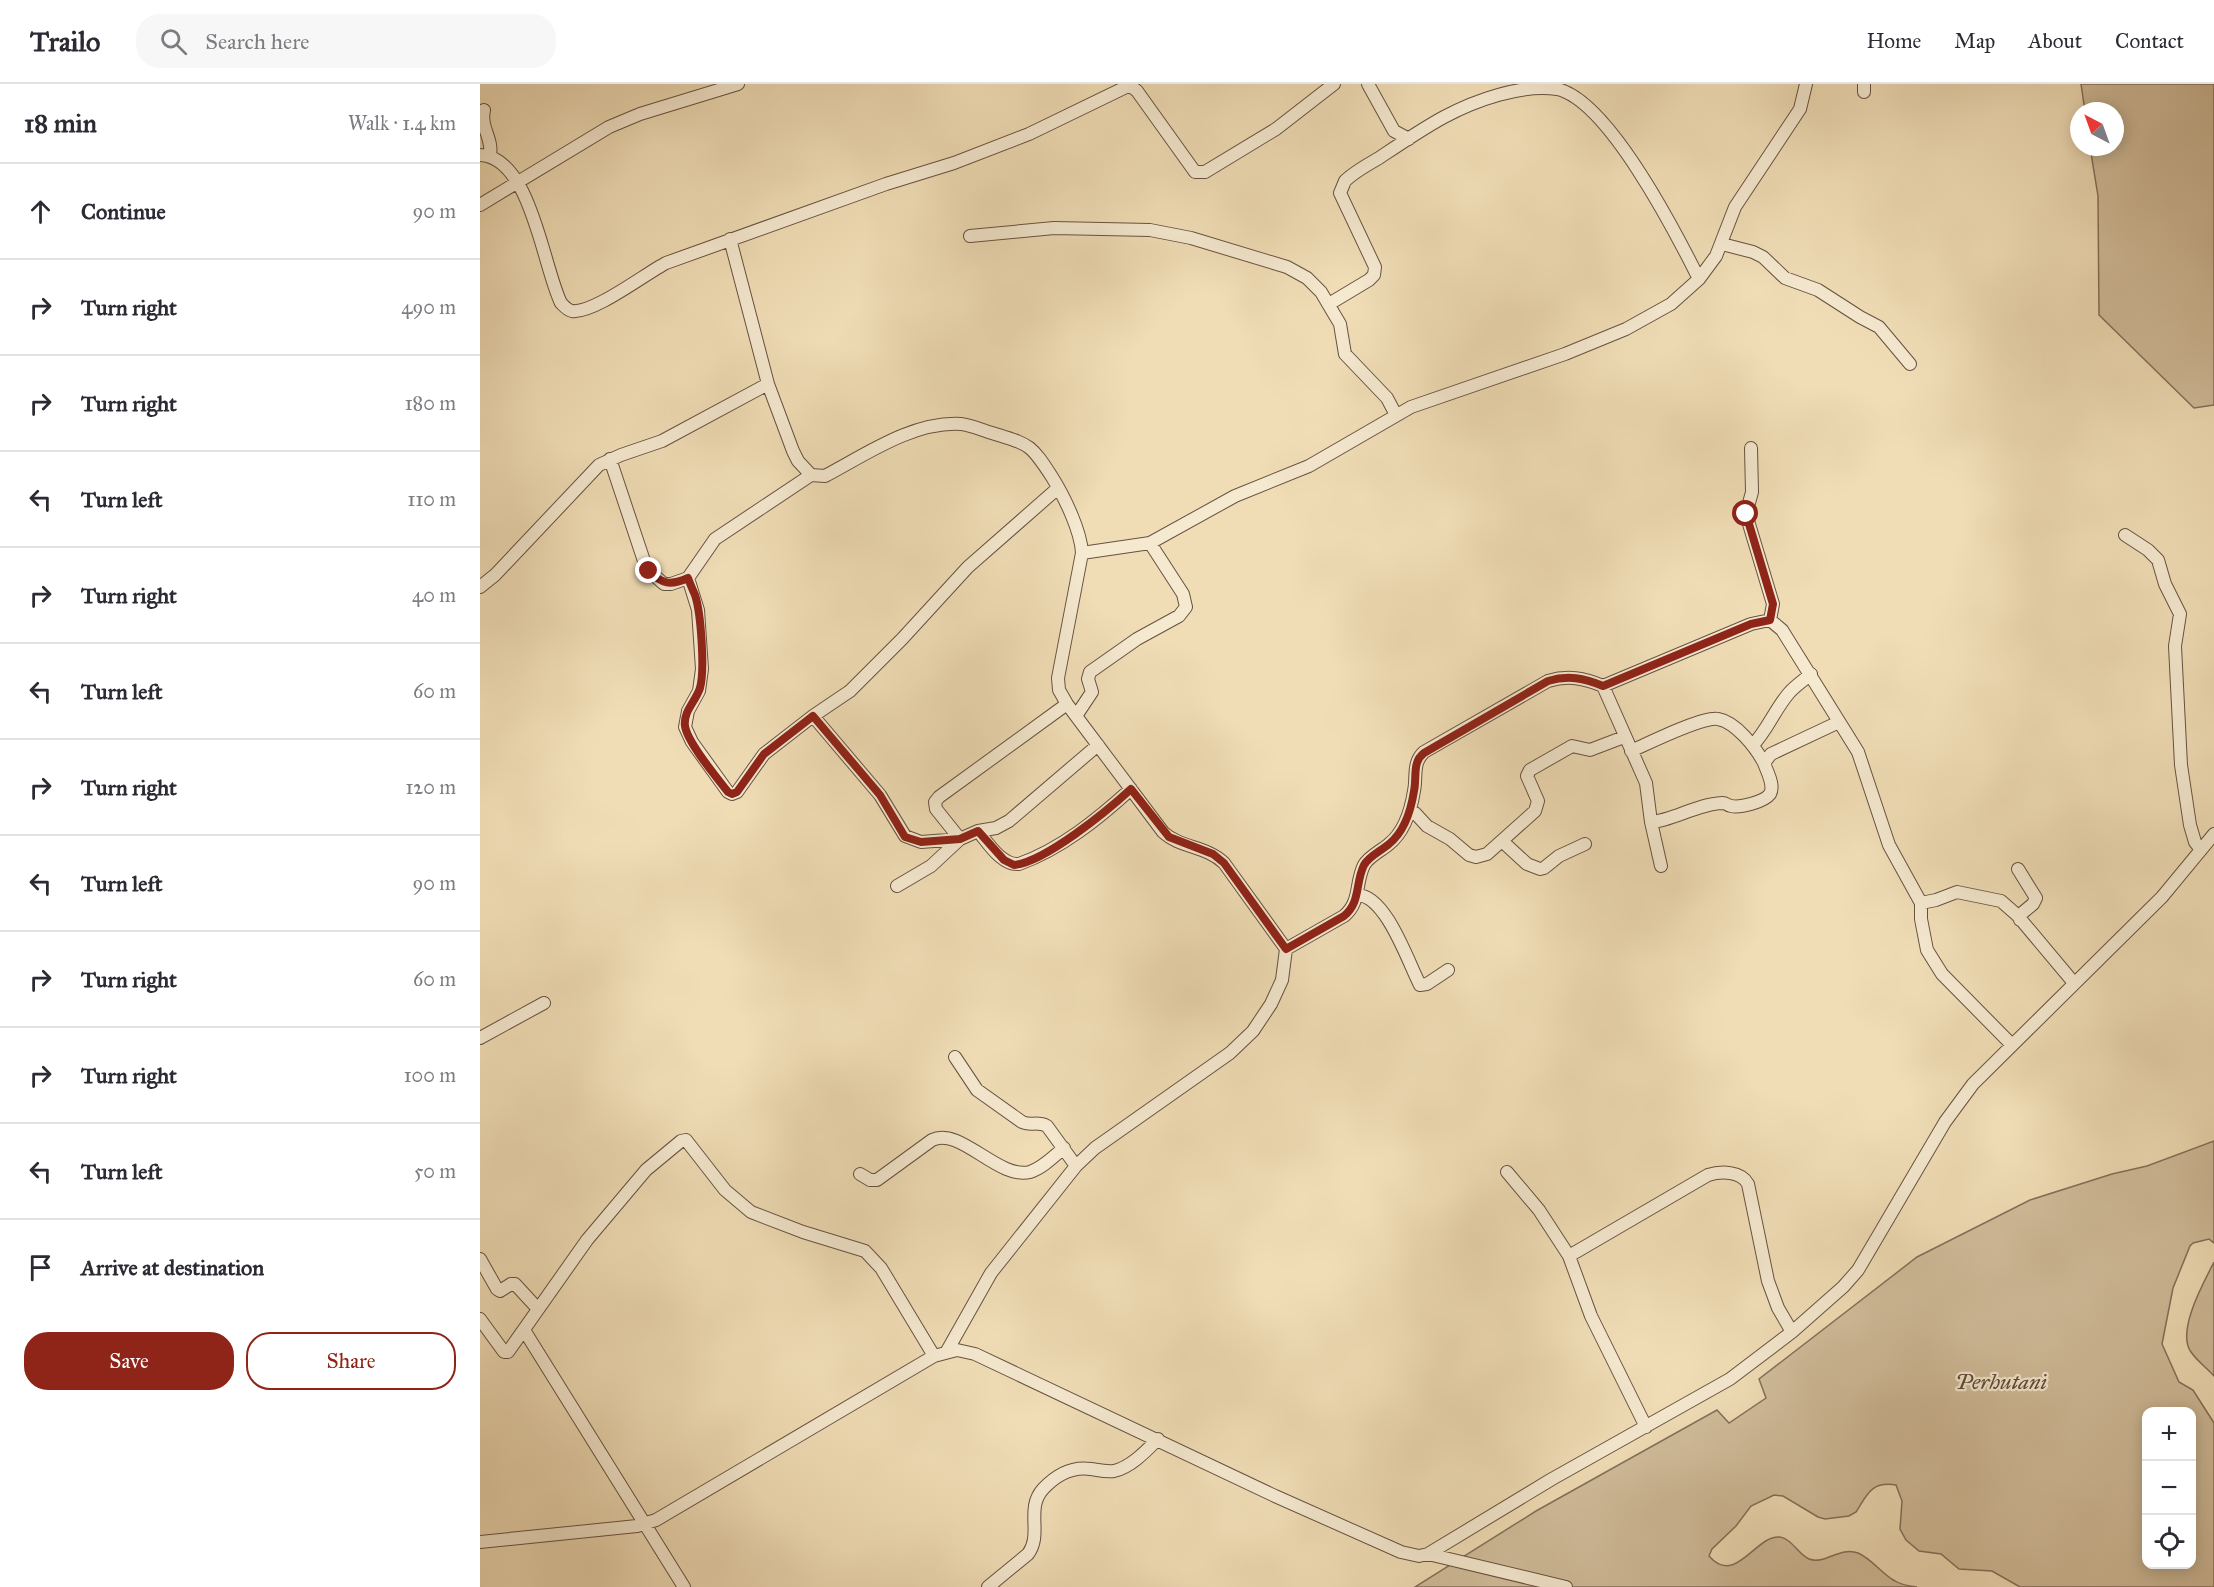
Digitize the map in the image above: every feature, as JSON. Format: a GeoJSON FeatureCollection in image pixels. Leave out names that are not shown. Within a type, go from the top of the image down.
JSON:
{"type":"FeatureCollection","features":[{"type":"Feature","properties":{"kind":"street"},"geometry":{"type":"LineString","coordinates":[[480,205],[596,134],[625,120],[738,84]]}},
{"type":"Feature","properties":{"kind":"street"},"geometry":{"type":"LineString","coordinates":[[484,110],[481,120],[491,147],[485,155],[504,166],[517,184],[537,226],[556,293],[566,308],[572,311],[604,302],[666,263],[886,184],[954,163],[1029,134],[1126,87],[1132,87],[1137,91],[1195,172],[1205,172],[1276,129],[1335,84]]}},
{"type":"Feature","properties":{"kind":"street"},"geometry":{"type":"LineString","coordinates":[[1368,84],[1394,131],[1409,139]]}},
{"type":"Feature","properties":{"kind":"street"},"geometry":{"type":"LineString","coordinates":[[1082,553],[1150,543],[1234,496],[1309,466],[1421,402],[1564,354],[1626,329],[1671,304],[1699,279],[1716,256],[1740,197],[1800,109],[1806,84]]}},
{"type":"Feature","properties":{"kind":"street"},"geometry":{"type":"LineString","coordinates":[[1329,304],[1374,274],[1375,267],[1340,193],[1342,185],[1348,178],[1463,108],[1520,89],[1547,87],[1569,92],[1579,99],[1602,121],[1620,143],[1677,235],[1699,279]]}},
{"type":"Feature","properties":{"kind":"street"},"geometry":{"type":"LineString","coordinates":[[970,236],[1054,228],[1150,230],[1191,238],[1287,267],[1308,278],[1329,304],[1340,324],[1345,354],[1387,398],[1396,415]]}},
{"type":"Feature","properties":{"kind":"street"},"geometry":{"type":"LineString","coordinates":[[730,240],[768,384],[793,452],[804,469],[811,475],[825,476],[912,433],[940,426],[964,424],[1022,442],[1035,451],[1058,488],[1079,537],[1082,553],[1058,678],[1059,690],[1067,704],[1169,837],[1213,854],[1224,863],[1286,949],[1282,980],[1277,993],[1263,1017],[1242,1042],[1095,1148],[1076,1166],[991,1273],[947,1351]]}},
{"type":"Feature","properties":{"kind":"street"},"geometry":{"type":"LineString","coordinates":[[1722,244],[1763,257],[1790,281],[1818,290],[1879,327],[1910,364]]}},
{"type":"Feature","properties":{"kind":"street"},"geometry":{"type":"LineString","coordinates":[[480,587],[495,575],[590,473],[610,459],[662,441],[768,384]]}},
{"type":"Feature","properties":{"kind":"street"},"geometry":{"type":"LineString","coordinates":[[1751,448],[1752,492],[1746,514],[1773,604],[1770,620]]}},
{"type":"Feature","properties":{"kind":"street"},"geometry":{"type":"LineString","coordinates":[[610,459],[649,571],[664,584],[672,584],[688,578],[715,539],[811,475]]}},
{"type":"Feature","properties":{"kind":"street"},"geometry":{"type":"LineString","coordinates":[[688,578],[698,610],[702,669],[699,691],[688,711],[685,727],[692,742],[728,792],[732,794],[737,792],[764,754],[850,691],[902,639],[968,567],[1058,488]]}},
{"type":"Feature","properties":{"kind":"street"},"geometry":{"type":"LineString","coordinates":[[2125,535],[2148,550],[2158,560],[2165,584],[2179,608],[2181,621],[2175,646],[2181,765],[2190,825],[2195,842],[2201,850]]}},
{"type":"Feature","properties":{"kind":"street"},"geometry":{"type":"LineString","coordinates":[[1076,716],[1092,692],[1088,679],[1090,672],[1137,639],[1179,616],[1186,607],[1183,594],[1150,543]]}},
{"type":"Feature","properties":{"kind":"street"},"geometry":{"type":"LineString","coordinates":[[1770,620],[1782,630],[1858,752],[1889,845],[1921,903],[1923,934],[1927,950],[1933,961],[1942,974],[2012,1045]]}},
{"type":"Feature","properties":{"kind":"street"},"geometry":{"type":"LineString","coordinates":[[1286,949],[1344,916],[1354,905],[1365,864],[1398,834],[1409,812],[1417,761],[1424,753],[1548,681],[1576,678],[1603,686],[1751,624],[1770,620]]}},
{"type":"Feature","properties":{"kind":"street"},"geometry":{"type":"LineString","coordinates":[[1753,745],[1769,727],[1772,718],[1790,692],[1811,674]]}},
{"type":"Feature","properties":{"kind":"street"},"geometry":{"type":"LineString","coordinates":[[1603,686],[1646,783],[1651,822],[1661,866]]}},
{"type":"Feature","properties":{"kind":"street"},"geometry":{"type":"LineString","coordinates":[[960,839],[934,805],[939,797],[1067,704]]}},
{"type":"Feature","properties":{"kind":"street"},"geometry":{"type":"LineString","coordinates":[[813,716],[880,795],[905,837],[921,842],[960,839]]}},
{"type":"Feature","properties":{"kind":"street"},"geometry":{"type":"LineString","coordinates":[[1631,751],[1699,722],[1714,718],[1727,723],[1753,745],[1764,763],[1772,788],[1770,794],[1761,800],[1736,806],[1722,803],[1700,807],[1659,822],[1651,822]]}},
{"type":"Feature","properties":{"kind":"street"},"geometry":{"type":"LineString","coordinates":[[1764,763],[1771,754],[1839,722]]}},
{"type":"Feature","properties":{"kind":"street"},"geometry":{"type":"LineString","coordinates":[[1409,812],[1415,813],[1427,825],[1450,839],[1469,855],[1476,857],[1487,854],[1538,807],[1527,776],[1530,770],[1572,746],[1590,750],[1624,737]]}},
{"type":"Feature","properties":{"kind":"street"},"geometry":{"type":"LineString","coordinates":[[897,886],[922,872],[960,839],[978,831],[996,828],[1009,821],[1098,745]]}},
{"type":"Feature","properties":{"kind":"street"},"geometry":{"type":"LineString","coordinates":[[978,831],[1004,860],[1014,865],[1019,864],[1052,849],[1100,818],[1131,789]]}},
{"type":"Feature","properties":{"kind":"street"},"geometry":{"type":"LineString","coordinates":[[480,1542],[646,1524],[674,1510],[934,1356],[947,1351],[962,1350],[975,1354],[1275,1496],[1401,1552],[1419,1556],[1428,1554],[1552,1479],[1730,1379],[1792,1332],[1851,1279],[1945,1122],[1973,1084],[2162,897],[2214,834]]}},
{"type":"Feature","properties":{"kind":"street"},"geometry":{"type":"LineString","coordinates":[[1502,841],[1527,864],[1540,869],[1563,854],[1585,844]]}},
{"type":"Feature","properties":{"kind":"street"},"geometry":{"type":"LineString","coordinates":[[2018,869],[2036,898],[2033,904],[2020,914],[2020,920]]}},
{"type":"Feature","properties":{"kind":"street"},"geometry":{"type":"LineString","coordinates":[[1921,903],[1952,893],[2001,901],[2074,983]]}},
{"type":"Feature","properties":{"kind":"street"},"geometry":{"type":"LineString","coordinates":[[1357,895],[1369,897],[1389,921],[1420,985],[1427,984],[1448,970]]}},
{"type":"Feature","properties":{"kind":"street"},"geometry":{"type":"LineString","coordinates":[[480,1038],[544,1002]]}},
{"type":"Feature","properties":{"kind":"street"},"geometry":{"type":"LineString","coordinates":[[955,1057],[971,1082],[986,1098],[1026,1124],[1039,1123],[1047,1126],[1076,1166]]}},
{"type":"Feature","properties":{"kind":"street"},"geometry":{"type":"LineString","coordinates":[[860,1174],[870,1180],[877,1180],[932,1140],[942,1137],[955,1141],[1020,1173],[1036,1169],[1064,1148]]}},
{"type":"Feature","properties":{"kind":"street"},"geometry":{"type":"LineString","coordinates":[[480,1319],[497,1345],[505,1353],[509,1351],[587,1240],[646,1170],[686,1140],[725,1190],[751,1212],[802,1232],[861,1249],[871,1256],[881,1268],[934,1356]]}},
{"type":"Feature","properties":{"kind":"street"},"geometry":{"type":"LineString","coordinates":[[1507,1173],[1545,1218],[1569,1256],[1591,1316],[1646,1427]]}},
{"type":"Feature","properties":{"kind":"street"},"geometry":{"type":"LineString","coordinates":[[1569,1256],[1708,1175],[1718,1173],[1738,1175],[1748,1184],[1768,1281],[1778,1308],[1792,1332]]}},
{"type":"Feature","properties":{"kind":"street"},"geometry":{"type":"LineString","coordinates":[[480,1259],[498,1290],[515,1284],[538,1309]]}},
{"type":"Feature","properties":{"kind":"street"},"geometry":{"type":"LineString","coordinates":[[524,1330],[684,1587]]}},
{"type":"Feature","properties":{"kind":"street"},"geometry":{"type":"LineString","coordinates":[[989,1587],[1028,1554],[1033,1547],[1035,1538],[1033,1506],[1037,1497],[1051,1482],[1068,1470],[1077,1467],[1105,1471],[1123,1467],[1134,1461],[1158,1439]]}},
{"type":"Feature","properties":{"kind":"street"},"geometry":{"type":"LineString","coordinates":[[1428,1554],[1566,1587]]}},
{"type":"Feature","properties":{"kind":"green space"},"geometry":{"type":"Polygon","coordinates":[[[2081,84],[2214,84],[2214,405],[2194,408],[2099,315],[2098,196],[2091,156],[2124,156],[2124,102],[2084,102],[2081,84]]]}},
{"type":"Feature","properties":{"kind":"green space","name":"Perhutani"},"geometry":{"type":"Polygon","coordinates":[[[2214,1141],[2214,1243],[2209,1239],[2190,1246],[2173,1288],[2162,1344],[2179,1382],[2193,1390],[2214,1423],[2214,1587],[2020,1587],[1992,1571],[1959,1569],[1941,1554],[1919,1551],[1906,1540],[1900,1529],[1902,1501],[1896,1485],[1888,1484],[1875,1487],[1856,1512],[1849,1516],[1825,1519],[1783,1496],[1774,1495],[1751,1506],[1736,1526],[1712,1549],[1709,1556],[1719,1564],[1728,1566],[1737,1563],[1771,1538],[1780,1537],[1809,1559],[1821,1560],[1851,1551],[1858,1553],[1897,1582],[1917,1587],[1415,1587],[1536,1511],[1717,1410],[1729,1423],[1766,1398],[1759,1379],[1917,1257],[2030,1200],[2112,1174],[2147,1166],[2214,1141]]]}},
{"type":"Feature","properties":{"kind":"green space"},"geometry":{"type":"Polygon","coordinates":[[[2214,1262],[2214,1376],[2191,1352],[2187,1343],[2187,1332],[2198,1294],[2214,1262]]]}},
{"type":"Feature","properties":{"kind":"route"},"geometry":{"type":"LineString","coordinates":[[649,571],[664,584],[672,584],[688,578],[695,596],[702,669],[699,691],[690,705],[685,727],[692,742],[728,792],[732,794],[737,792],[764,754],[813,716],[873,785],[905,837],[921,842],[960,839],[978,831],[1004,860],[1014,865],[1052,849],[1100,818],[1131,789],[1169,837],[1213,854],[1224,863],[1286,949],[1344,916],[1354,905],[1365,864],[1398,834],[1409,812],[1417,761],[1424,753],[1548,681],[1576,678],[1603,686],[1751,624],[1770,620],[1773,604],[1746,514]]}}]}
